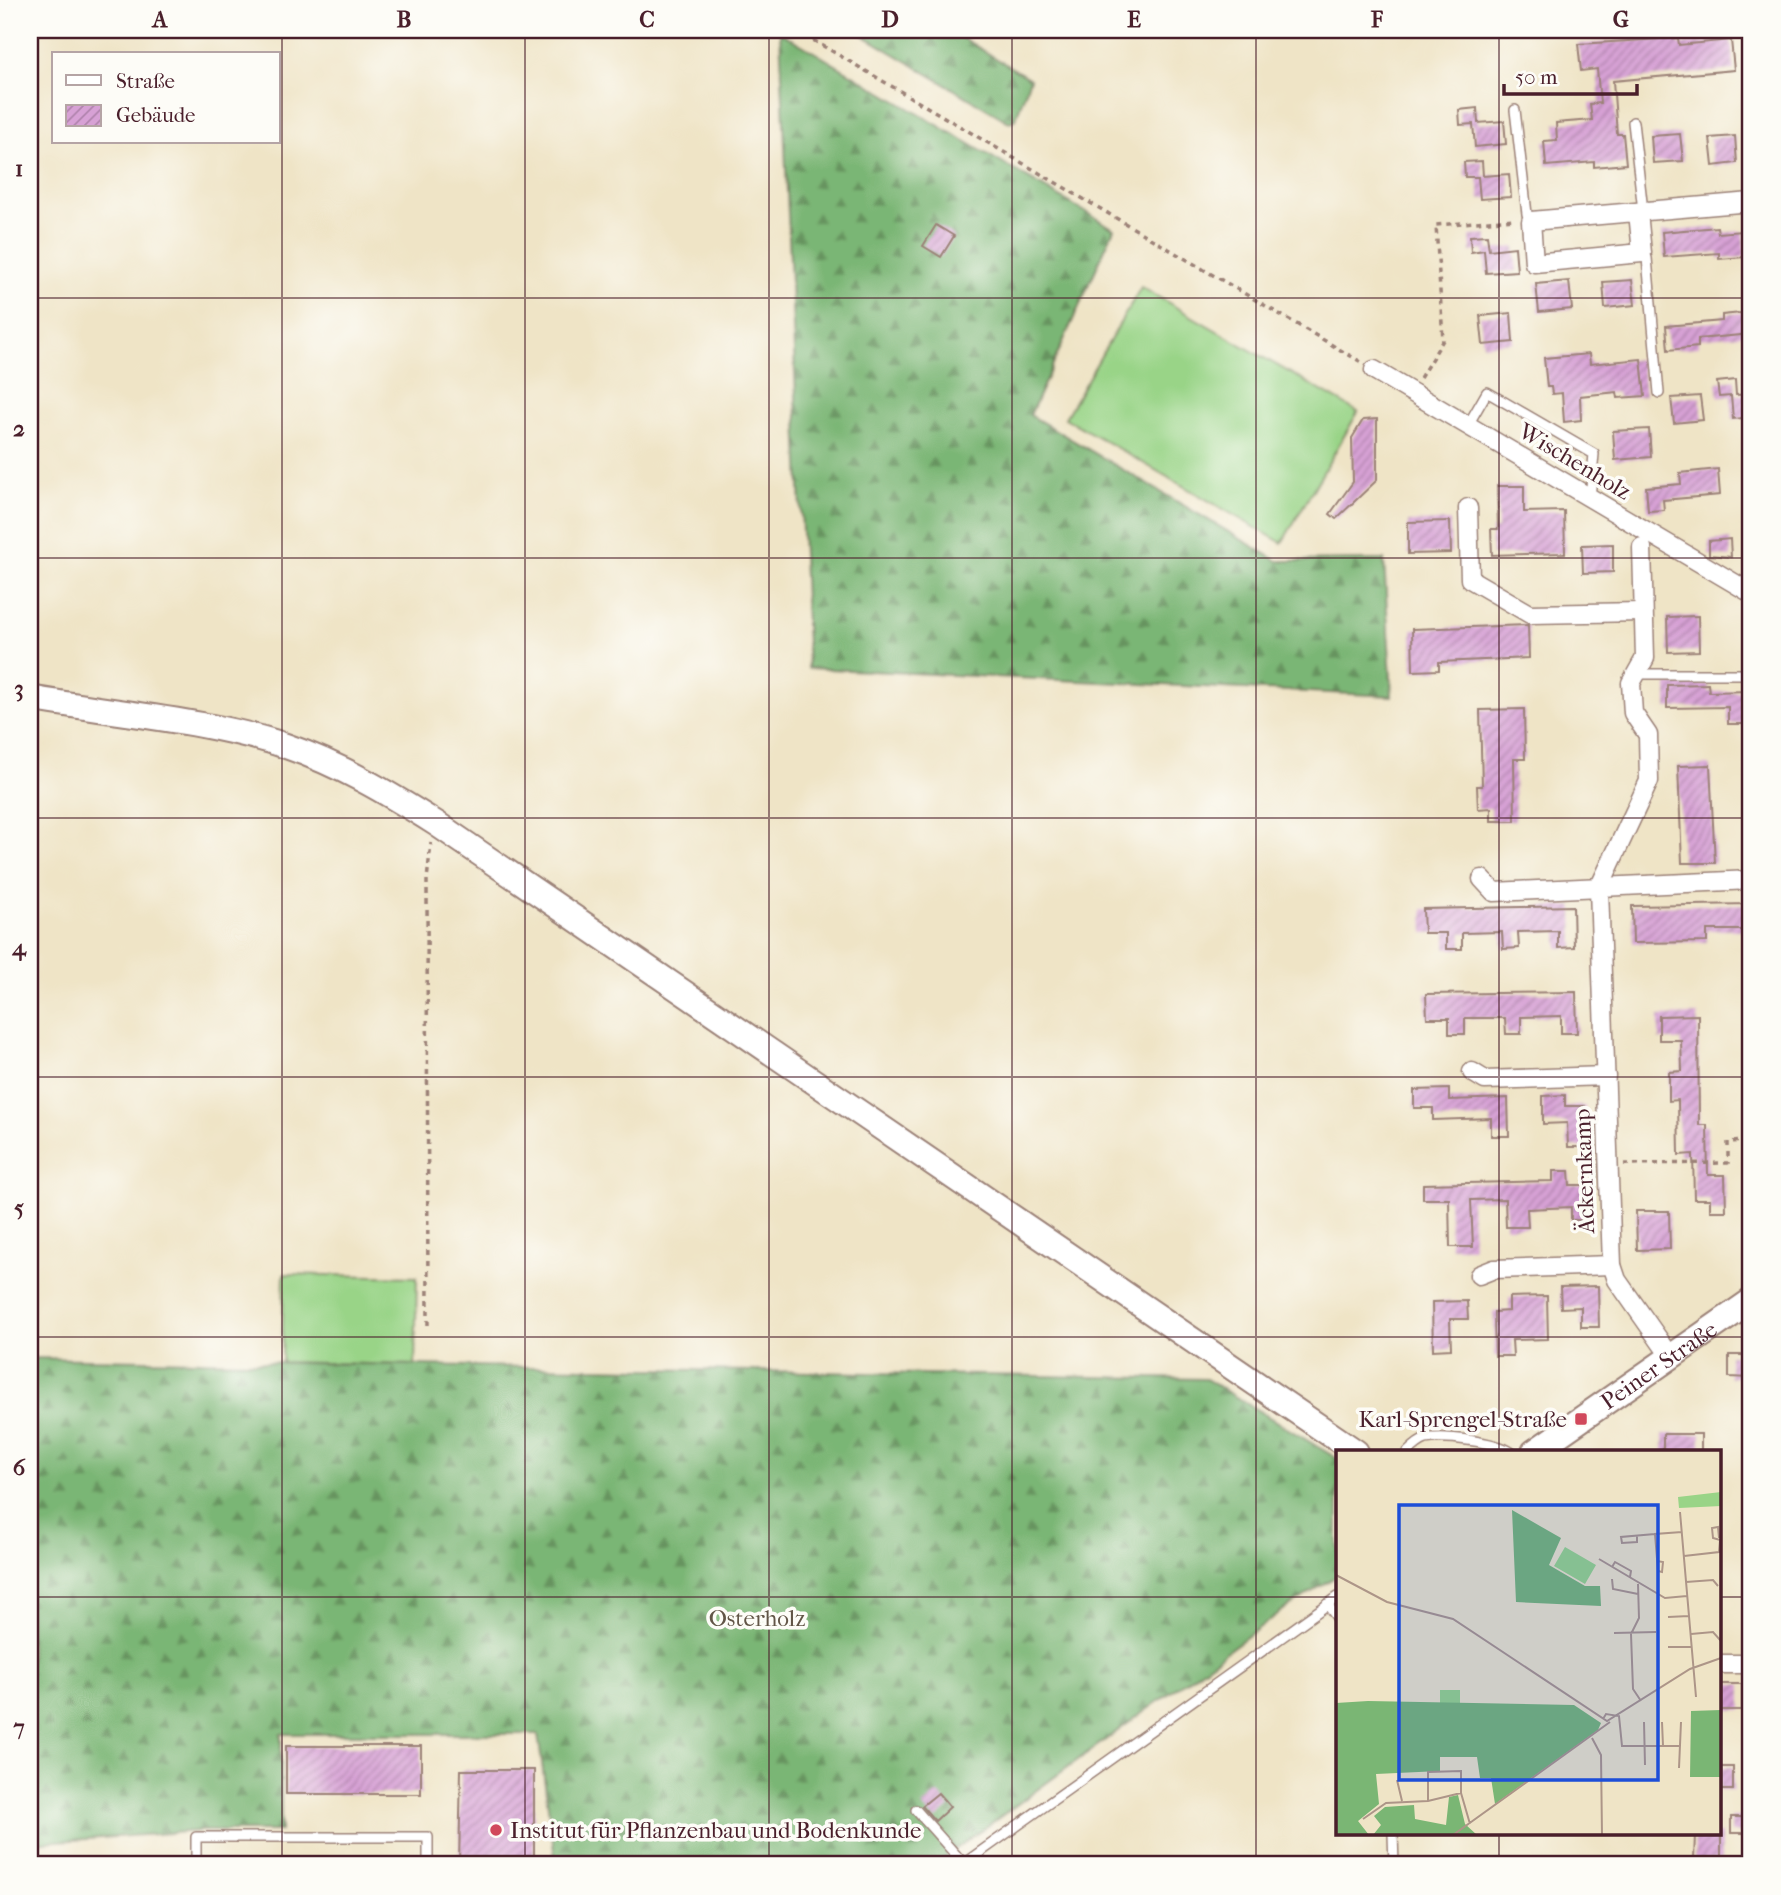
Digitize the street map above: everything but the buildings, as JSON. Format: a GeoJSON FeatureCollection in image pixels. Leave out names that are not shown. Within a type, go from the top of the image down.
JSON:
{"type":"FeatureCollection","features":[{"type":"Feature","properties":{"kind":"main road"},"geometry":{"type":"LineString","coordinates":[[30,698],[194,726],[284,745],[373,784],[437,824],[1353,1450]]}},
{"type":"Feature","properties":{"kind":"main road","name":"Peiner Straße"},"geometry":{"type":"LineString","coordinates":[[1537,1450],[1751,1301]]}},
{"type":"Feature","properties":{"kind":"street"},"geometry":{"type":"LineString","coordinates":[[1640,211],[1642,253],[1534,263],[1531,221],[1640,211],[1751,202]]}},
{"type":"Feature","properties":{"kind":"street","name":"Wischenholz"},"geometry":{"type":"LineString","coordinates":[[1374,370],[1751,593]]}},
{"type":"Feature","properties":{"kind":"street"},"geometry":{"type":"LineString","coordinates":[[1468,508],[1470,579],[1530,614],[1643,611]]}},
{"type":"Feature","properties":{"kind":"street","name":"Äckernkamp"},"geometry":{"type":"LineString","coordinates":[[1643,547],[1645,658],[1632,683],[1633,713],[1648,735],[1649,781],[1599,888],[1608,1164],[1612,1265],[1617,1280],[1671,1356]]}},
{"type":"Feature","properties":{"kind":"street"},"geometry":{"type":"LineString","coordinates":[[1482,879],[1494,892],[1751,880]]}},
{"type":"Feature","properties":{"kind":"street","name":"Äckernkamp"},"geometry":{"type":"LineString","coordinates":[[1472,1072],[1485,1080],[1606,1076]]}},
{"type":"Feature","properties":{"kind":"street","name":"Äckernkamp"},"geometry":{"type":"LineString","coordinates":[[1479,1275],[1494,1269],[1612,1265]]}},
{"type":"Feature","properties":{"kind":"street"},"geometry":{"type":"LineString","coordinates":[[1722,1664],[1751,1664]]}},
{"type":"Feature","properties":{"kind":"lane"},"geometry":{"type":"LineString","coordinates":[[1516,110],[1527,214],[1531,221]]}},
{"type":"Feature","properties":{"kind":"lane"},"geometry":{"type":"LineString","coordinates":[[1748,111],[1751,147]]}},
{"type":"Feature","properties":{"kind":"lane"},"geometry":{"type":"LineString","coordinates":[[1633,122],[1640,211]]}},
{"type":"Feature","properties":{"kind":"lane"},"geometry":{"type":"LineString","coordinates":[[1642,253],[1647,258],[1659,393]]}},
{"type":"Feature","properties":{"kind":"lane"},"geometry":{"type":"LineString","coordinates":[[1468,425],[1487,392],[1594,454],[1590,498]]}},
{"type":"Feature","properties":{"kind":"lane"},"geometry":{"type":"LineString","coordinates":[[1636,674],[1749,674]]}},
{"type":"Feature","properties":{"kind":"lane"},"geometry":{"type":"LineString","coordinates":[[1411,1450],[1425,1440],[1444,1439],[1500,1446],[1507,1450]]}},
{"type":"Feature","properties":{"kind":"lane"},"geometry":{"type":"LineString","coordinates":[[916,1810],[963,1864],[1336,1598]]}},
{"type":"Feature","properties":{"kind":"lane"},"geometry":{"type":"LineString","coordinates":[[1327,1604],[1336,1616]]}},
{"type":"Feature","properties":{"kind":"lane"},"geometry":{"type":"LineString","coordinates":[[1393,1836],[1394,1865]]}},
{"type":"Feature","properties":{"kind":"lane"},"geometry":{"type":"LineString","coordinates":[[196,1865],[196,1837],[428,1837],[428,1865]]}},
{"type":"Feature","properties":{"kind":"path"},"geometry":{"type":"LineString","coordinates":[[796,30],[1374,370]]}},
{"type":"Feature","properties":{"kind":"path"},"geometry":{"type":"LineString","coordinates":[[1411,392],[1443,340],[1436,225],[1521,218],[1531,221]]}},
{"type":"Feature","properties":{"kind":"path"},"geometry":{"type":"LineString","coordinates":[[428,1325],[427,880],[430,846],[437,824]]}},
{"type":"Feature","properties":{"kind":"path"},"geometry":{"type":"LineString","coordinates":[[1608,1164],[1728,1163],[1728,1142],[1751,1141]]}},
{"type":"Feature","properties":{"kind":"green space"},"geometry":{"type":"Polygon","coordinates":[[[854,30],[949,30],[1030,79],[1015,120],[1009,122],[854,30]]]}},
{"type":"Feature","properties":{"kind":"green space"},"geometry":{"type":"Polygon","coordinates":[[[780,32],[1114,229],[1030,415],[1278,561],[1384,560],[1392,696],[808,668],[780,32]]]}},
{"type":"Feature","properties":{"kind":"green space"},"geometry":{"type":"Polygon","coordinates":[[[1141,287],[1358,412],[1282,543],[1065,418],[1141,287]]]}},
{"type":"Feature","properties":{"kind":"green space"},"geometry":{"type":"Polygon","coordinates":[[[284,1274],[417,1277],[415,1365],[282,1362],[284,1274]]]}},
{"type":"Feature","properties":{"kind":"green space","name":"Osterholz"},"geometry":{"type":"Polygon","coordinates":[[[30,1358],[1206,1379],[1336,1458],[1336,1576],[1282,1611],[934,1865],[556,1865],[538,1734],[281,1734],[281,1831],[199,1831],[30,1843],[30,1358]]]}},
{"type":"Feature","properties":{"kind":"place","name":"Karl-Sprengel-Straße"},"geometry":{"type":"Point","coordinates":[1581,1419]}},
{"type":"Feature","properties":{"kind":"place","name":"Institut für Pflanzenbau und Bodenkunde"},"geometry":{"type":"Point","coordinates":[496,1830]}}]}
